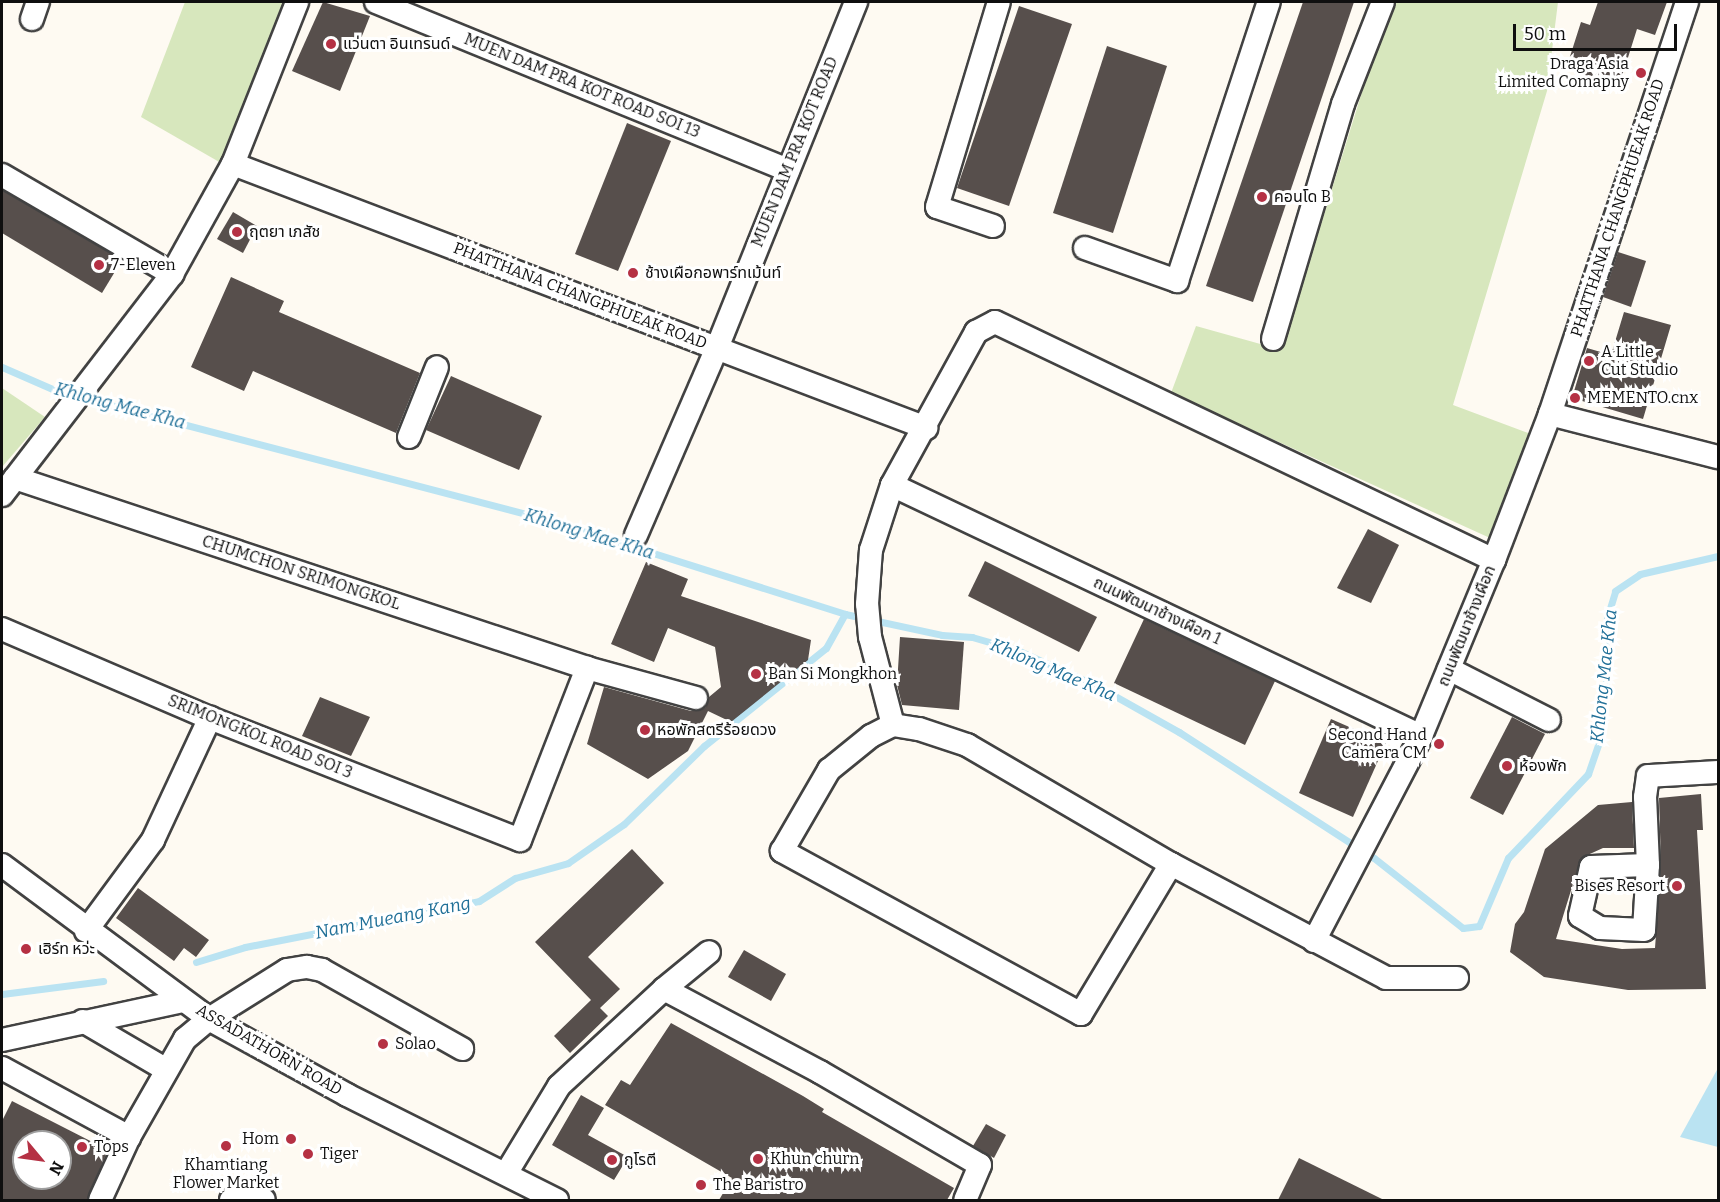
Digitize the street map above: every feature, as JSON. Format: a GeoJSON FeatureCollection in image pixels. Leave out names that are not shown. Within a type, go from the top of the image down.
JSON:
{"type":"FeatureCollection","features":[{"type":"Feature","properties":{"kind":"street"},"geometry":{"type":"LineString","coordinates":[[8,486],[68,413],[172,274],[233,164],[297,2]]}},
{"type":"Feature","properties":{"kind":"street","name":"MUEN DAM PRA KOT ROAD SOI 13"},"geometry":{"type":"LineString","coordinates":[[376,2],[788,170]]}},
{"type":"Feature","properties":{"kind":"street","name":"MUEN DAM PRA KOT ROAD"},"geometry":{"type":"LineString","coordinates":[[636,535],[717,348],[855,2]]}},
{"type":"Feature","properties":{"kind":"street"},"geometry":{"type":"LineString","coordinates":[[993,226],[937,207],[999,2]]}},
{"type":"Feature","properties":{"kind":"street"},"geometry":{"type":"LineString","coordinates":[[1085,248],[1177,281],[1269,2]]}},
{"type":"Feature","properties":{"kind":"street"},"geometry":{"type":"LineString","coordinates":[[1273,339],[1343,104],[1383,2]]}},
{"type":"Feature","properties":{"kind":"street","name":"PHATTHANA CHANGPHUEAK ROAD"},"geometry":{"type":"LineString","coordinates":[[1550,414],[1686,2]]}},
{"type":"Feature","properties":{"kind":"street","name":"PHATTHANA CHANGPHUEAK ROAD"},"geometry":{"type":"LineString","coordinates":[[233,164],[926,428]]}},
{"type":"Feature","properties":{"kind":"street"},"geometry":{"type":"LineString","coordinates":[[2,175],[172,274]]}},
{"type":"Feature","properties":{"kind":"street"},"geometry":{"type":"LineString","coordinates":[[893,725],[870,637],[867,604],[871,550],[892,485],[926,428],[976,332],[995,322],[1494,560]]}},
{"type":"Feature","properties":{"kind":"street"},"geometry":{"type":"LineString","coordinates":[[409,437],[437,367]]}},
{"type":"Feature","properties":{"kind":"street"},"geometry":{"type":"LineString","coordinates":[[1550,414],[1719,457]]}},
{"type":"Feature","properties":{"kind":"street","name":"ถนนพัฒนาช้างเผือก"},"geometry":{"type":"LineString","coordinates":[[1314,941],[1347,884],[1421,736],[1494,560],[1550,414]]}},
{"type":"Feature","properties":{"kind":"street","name":"ถนนพัฒนาช้างเผือก 1"},"geometry":{"type":"LineString","coordinates":[[892,485],[1421,736]]}},
{"type":"Feature","properties":{"kind":"street","name":"CHUMCHON SRIMONGKOL"},"geometry":{"type":"LineString","coordinates":[[8,486],[587,668],[696,698]]}},
{"type":"Feature","properties":{"kind":"street","name":"SRIMONGKOL ROAD SOI 3"},"geometry":{"type":"LineString","coordinates":[[2,629],[210,718],[520,840],[587,668]]}},
{"type":"Feature","properties":{"kind":"street"},"geometry":{"type":"LineString","coordinates":[[1449,669],[1549,720]]}},
{"type":"Feature","properties":{"kind":"street"},"geometry":{"type":"LineString","coordinates":[[86,931],[153,840],[210,718]]}},
{"type":"Feature","properties":{"kind":"street"},"geometry":{"type":"LineString","coordinates":[[1171,864],[1081,1014],[782,851],[829,770],[871,736],[893,725],[966,745],[1171,864],[1386,978],[1457,978]]}},
{"type":"Feature","properties":{"kind":"street"},"geometry":{"type":"LineString","coordinates":[[1648,865],[1648,776],[1719,772]]}},
{"type":"Feature","properties":{"kind":"street","name":"ASSADATHORN ROAD"},"geometry":{"type":"LineString","coordinates":[[2,865],[86,931],[209,1019],[347,1095],[507,1172],[557,1200]]}},
{"type":"Feature","properties":{"kind":"street"},"geometry":{"type":"LineString","coordinates":[[507,1172],[560,1086],[664,989],[709,952]]}},
{"type":"Feature","properties":{"kind":"street"},"geometry":{"type":"LineString","coordinates":[[100,1200],[129,1137],[165,1069],[185,1039],[209,1019],[287,970],[307,967],[322,970],[462,1049]]}},
{"type":"Feature","properties":{"kind":"street"},"geometry":{"type":"LineString","coordinates":[[664,989],[820,1072],[980,1165],[965,1200]]}},
{"type":"Feature","properties":{"kind":"street"},"geometry":{"type":"LineString","coordinates":[[2,1041],[183,1000]]}},
{"type":"Feature","properties":{"kind":"street"},"geometry":{"type":"LineString","coordinates":[[83,1021],[165,1069]]}},
{"type":"Feature","properties":{"kind":"street"},"geometry":{"type":"LineString","coordinates":[[4,1076],[129,1137]]}},
{"type":"Feature","properties":{"kind":"street"},"geometry":{"type":"LineString","coordinates":[[231,1200],[255,1195],[264,1200]]}},
{"type":"Feature","properties":{"kind":"green space"},"geometry":{"type":"Polygon","coordinates":[[[185,2],[288,2],[221,163],[141,117],[185,2]]]}},
{"type":"Feature","properties":{"kind":"green space"},"geometry":{"type":"Polygon","coordinates":[[[1395,2],[1558,2],[1547,91],[1453,405],[1531,434],[1490,538],[1171,393],[1196,326],[1282,350],[1371,63],[1395,2]]]}},
{"type":"Feature","properties":{"kind":"green space"},"geometry":{"type":"Polygon","coordinates":[[[2,388],[45,417],[2,467],[2,388]]]}},
{"type":"Feature","properties":{"kind":"water"},"geometry":{"type":"Polygon","coordinates":[[[1718,1068],[1718,1147],[1680,1137],[1718,1068]]]}},
{"type":"Feature","properties":{"kind":"building","name":"แว่นตา อินเทรนด์"},"geometry":{"type":"Polygon","coordinates":[[[323,2],[370,16],[340,91],[292,71],[323,2]]]}},
{"type":"Feature","properties":{"kind":"building","name":"คอนโด B"},"geometry":{"type":"Polygon","coordinates":[[[1303,2],[1354,2],[1253,302],[1206,286],[1303,2]]]}},
{"type":"Feature","properties":{"kind":"building"},"geometry":{"type":"Polygon","coordinates":[[[1598,2],[1667,2],[1655,35],[1637,29],[1619,86],[1566,69],[1581,22],[1590,25],[1598,2]]]}},
{"type":"Feature","properties":{"kind":"building"},"geometry":{"type":"Polygon","coordinates":[[[1019,6],[1072,24],[1009,206],[957,188],[1019,6]]]}},
{"type":"Feature","properties":{"kind":"building"},"geometry":{"type":"Polygon","coordinates":[[[1107,46],[1167,66],[1113,233],[1053,213],[1107,46]]]}},
{"type":"Feature","properties":{"kind":"building"},"geometry":{"type":"Polygon","coordinates":[[[627,123],[671,141],[618,271],[575,254],[627,123]]]}},
{"type":"Feature","properties":{"kind":"building"},"geometry":{"type":"Polygon","coordinates":[[[2,190],[122,260],[102,293],[2,233],[2,190]]]}},
{"type":"Feature","properties":{"kind":"building","name":"ฤตยา เภสัช"},"geometry":{"type":"Polygon","coordinates":[[[233,212],[257,226],[243,253],[217,239],[233,212]]]}},
{"type":"Feature","properties":{"kind":"building"},"geometry":{"type":"Polygon","coordinates":[[[1618,252],[1646,261],[1631,307],[1603,297],[1618,252]]]}},
{"type":"Feature","properties":{"kind":"building"},"geometry":{"type":"Polygon","coordinates":[[[231,277],[284,301],[279,312],[420,373],[396,433],[253,371],[244,391],[191,367],[231,277]]]}},
{"type":"Feature","properties":{"kind":"building"},"geometry":{"type":"Polygon","coordinates":[[[1624,312],[1671,325],[1643,419],[1572,398],[1587,348],[1611,355],[1624,312]]]}},
{"type":"Feature","properties":{"kind":"building"},"geometry":{"type":"Polygon","coordinates":[[[451,376],[542,416],[519,470],[426,430],[451,376]]]}},
{"type":"Feature","properties":{"kind":"building"},"geometry":{"type":"Polygon","coordinates":[[[1368,529],[1399,545],[1371,603],[1337,588],[1368,529]]]}},
{"type":"Feature","properties":{"kind":"building"},"geometry":{"type":"Polygon","coordinates":[[[985,561],[1097,617],[1079,652],[968,596],[985,561]]]}},
{"type":"Feature","properties":{"kind":"building"},"geometry":{"type":"Polygon","coordinates":[[[646,562],[688,579],[681,596],[811,640],[808,660],[731,722],[708,711],[688,751],[648,779],[587,744],[604,687],[691,711],[705,708],[709,697],[721,687],[715,647],[668,628],[654,662],[611,644],[646,562]]]}},
{"type":"Feature","properties":{"kind":"building"},"geometry":{"type":"Polygon","coordinates":[[[1144,619],[1275,681],[1245,745],[1114,683],[1144,619]]]}},
{"type":"Feature","properties":{"kind":"building"},"geometry":{"type":"Polygon","coordinates":[[[900,637],[964,642],[959,710],[902,705],[897,685],[900,637]]]}},
{"type":"Feature","properties":{"kind":"building"},"geometry":{"type":"Polygon","coordinates":[[[320,697],[370,717],[351,756],[302,736],[320,697]]]}},
{"type":"Feature","properties":{"kind":"building","name":"ห้องพัก"},"geometry":{"type":"Polygon","coordinates":[[[1512,717],[1545,734],[1503,815],[1470,798],[1512,717]]]}},
{"type":"Feature","properties":{"kind":"building"},"geometry":{"type":"Polygon","coordinates":[[[1331,719],[1386,743],[1353,817],[1299,793],[1331,719]]]}},
{"type":"Feature","properties":{"kind":"building","name":"Bises Resort"},"geometry":{"type":"Polygon","coordinates":[[[1701,794],[1703,830],[1697,830],[1706,989],[1628,990],[1544,977],[1510,952],[1515,924],[1524,912],[1545,849],[1598,805],[1632,802],[1634,848],[1603,848],[1581,858],[1556,939],[1622,949],[1655,948],[1661,866],[1659,798],[1701,794]]]}},
{"type":"Feature","properties":{"kind":"building"},"geometry":{"type":"Polygon","coordinates":[[[632,849],[664,883],[588,957],[620,989],[600,1008],[608,1016],[570,1053],[554,1036],[591,1000],[535,942],[632,849]]]}},
{"type":"Feature","properties":{"kind":"building"},"geometry":{"type":"Polygon","coordinates":[[[138,888],[209,940],[196,957],[184,948],[174,961],[116,918],[138,888]]]}},
{"type":"Feature","properties":{"kind":"building"},"geometry":{"type":"Polygon","coordinates":[[[744,950],[786,974],[771,1001],[728,977],[744,950]]]}},
{"type":"Feature","properties":{"kind":"building"},"geometry":{"type":"Polygon","coordinates":[[[671,1023],[803,1096],[824,1109],[822,1112],[954,1188],[947,1200],[719,1200],[732,1178],[605,1105],[621,1080],[630,1085],[671,1023]]]}},
{"type":"Feature","properties":{"kind":"building"},"geometry":{"type":"Polygon","coordinates":[[[581,1095],[604,1108],[588,1135],[628,1157],[614,1180],[552,1145],[581,1095]]]}},
{"type":"Feature","properties":{"kind":"building","name":"Tops"},"geometry":{"type":"Polygon","coordinates":[[[12,1101],[69,1130],[12,1130],[12,1190],[72,1190],[72,1132],[108,1150],[87,1200],[2,1200],[2,1121],[12,1101]]]}},
{"type":"Feature","properties":{"kind":"building"},"geometry":{"type":"Polygon","coordinates":[[[986,1124],[1006,1135],[994,1158],[973,1146],[986,1124]]]}},
{"type":"Feature","properties":{"kind":"building"},"geometry":{"type":"Polygon","coordinates":[[[1299,1158],[1384,1200],[1278,1200],[1299,1158]]]}},
{"type":"Feature","properties":{"kind":"waterway","name":"Khlong Mae Kha"},"geometry":{"type":"LineString","coordinates":[[2,367],[57,391],[549,520],[845,614],[942,635],[972,637],[1017,650],[1099,687],[1179,732],[1374,858],[1463,928],[1479,926],[1508,858],[1588,774],[1599,742],[1606,696],[1607,618],[1615,591],[1640,574],[1718,556]]}},
{"type":"Feature","properties":{"kind":"waterway","name":"Nam Mueang Kang"},"geometry":{"type":"LineString","coordinates":[[196,962],[245,947],[479,901],[515,878],[568,863],[624,824],[704,746],[826,648],[845,614]]}},
{"type":"Feature","properties":{"kind":"waterway","name":"Nam Mueang Kang"},"geometry":{"type":"LineString","coordinates":[[2,994],[103,981]]}},
{"type":"Feature","properties":{"kind":"place","name":"แว่นตา อินเทรนด์"},"geometry":{"type":"Point","coordinates":[331,44]}},
{"type":"Feature","properties":{"kind":"place","name":"Draga Asia Limited Comapny"},"geometry":{"type":"Point","coordinates":[1641,73]}},
{"type":"Feature","properties":{"kind":"place","name":"คอนโด B"},"geometry":{"type":"Point","coordinates":[1262,197]}},
{"type":"Feature","properties":{"kind":"place","name":"ฤตยา เภสัช"},"geometry":{"type":"Point","coordinates":[237,232]}},
{"type":"Feature","properties":{"kind":"place","name":"7-Eleven"},"geometry":{"type":"Point","coordinates":[99,265]}},
{"type":"Feature","properties":{"kind":"place","name":"ช้างเผือกอพาร์ทเม้นท์"},"geometry":{"type":"Point","coordinates":[633,273]}},
{"type":"Feature","properties":{"kind":"place","name":"A Little Cut Studio"},"geometry":{"type":"Point","coordinates":[1589,361]}},
{"type":"Feature","properties":{"kind":"place","name":"MEMENTO.cnx"},"geometry":{"type":"Point","coordinates":[1575,398]}},
{"type":"Feature","properties":{"kind":"place","name":"Ban Si Mongkhon"},"geometry":{"type":"Point","coordinates":[756,674]}},
{"type":"Feature","properties":{"kind":"place","name":"หอพักสตรีร้อยดวง"},"geometry":{"type":"Point","coordinates":[645,730]}},
{"type":"Feature","properties":{"kind":"place","name":"Second Hand Camera CM"},"geometry":{"type":"Point","coordinates":[1439,744]}},
{"type":"Feature","properties":{"kind":"place","name":"ห้องพัก"},"geometry":{"type":"Point","coordinates":[1507,766]}},
{"type":"Feature","properties":{"kind":"place","name":"Bises Resort"},"geometry":{"type":"Point","coordinates":[1677,886]}},
{"type":"Feature","properties":{"kind":"place","name":"เฮิร์ท หว่ะ"},"geometry":{"type":"Point","coordinates":[26,949]}},
{"type":"Feature","properties":{"kind":"place","name":"Solao"},"geometry":{"type":"Point","coordinates":[383,1044]}},
{"type":"Feature","properties":{"kind":"place","name":"Hom"},"geometry":{"type":"Point","coordinates":[291,1139]}},
{"type":"Feature","properties":{"kind":"place","name":"Khamtiang Flower Market"},"geometry":{"type":"Point","coordinates":[226,1146]}},
{"type":"Feature","properties":{"kind":"place","name":"Tops"},"geometry":{"type":"Point","coordinates":[82,1147]}},
{"type":"Feature","properties":{"kind":"place","name":"Tiger"},"geometry":{"type":"Point","coordinates":[308,1154]}},
{"type":"Feature","properties":{"kind":"place","name":"Khun churn"},"geometry":{"type":"Point","coordinates":[758,1159]}},
{"type":"Feature","properties":{"kind":"place","name":"กูโรตี"},"geometry":{"type":"Point","coordinates":[612,1160]}},
{"type":"Feature","properties":{"kind":"place","name":"The Baristro"},"geometry":{"type":"Point","coordinates":[701,1185]}}]}
